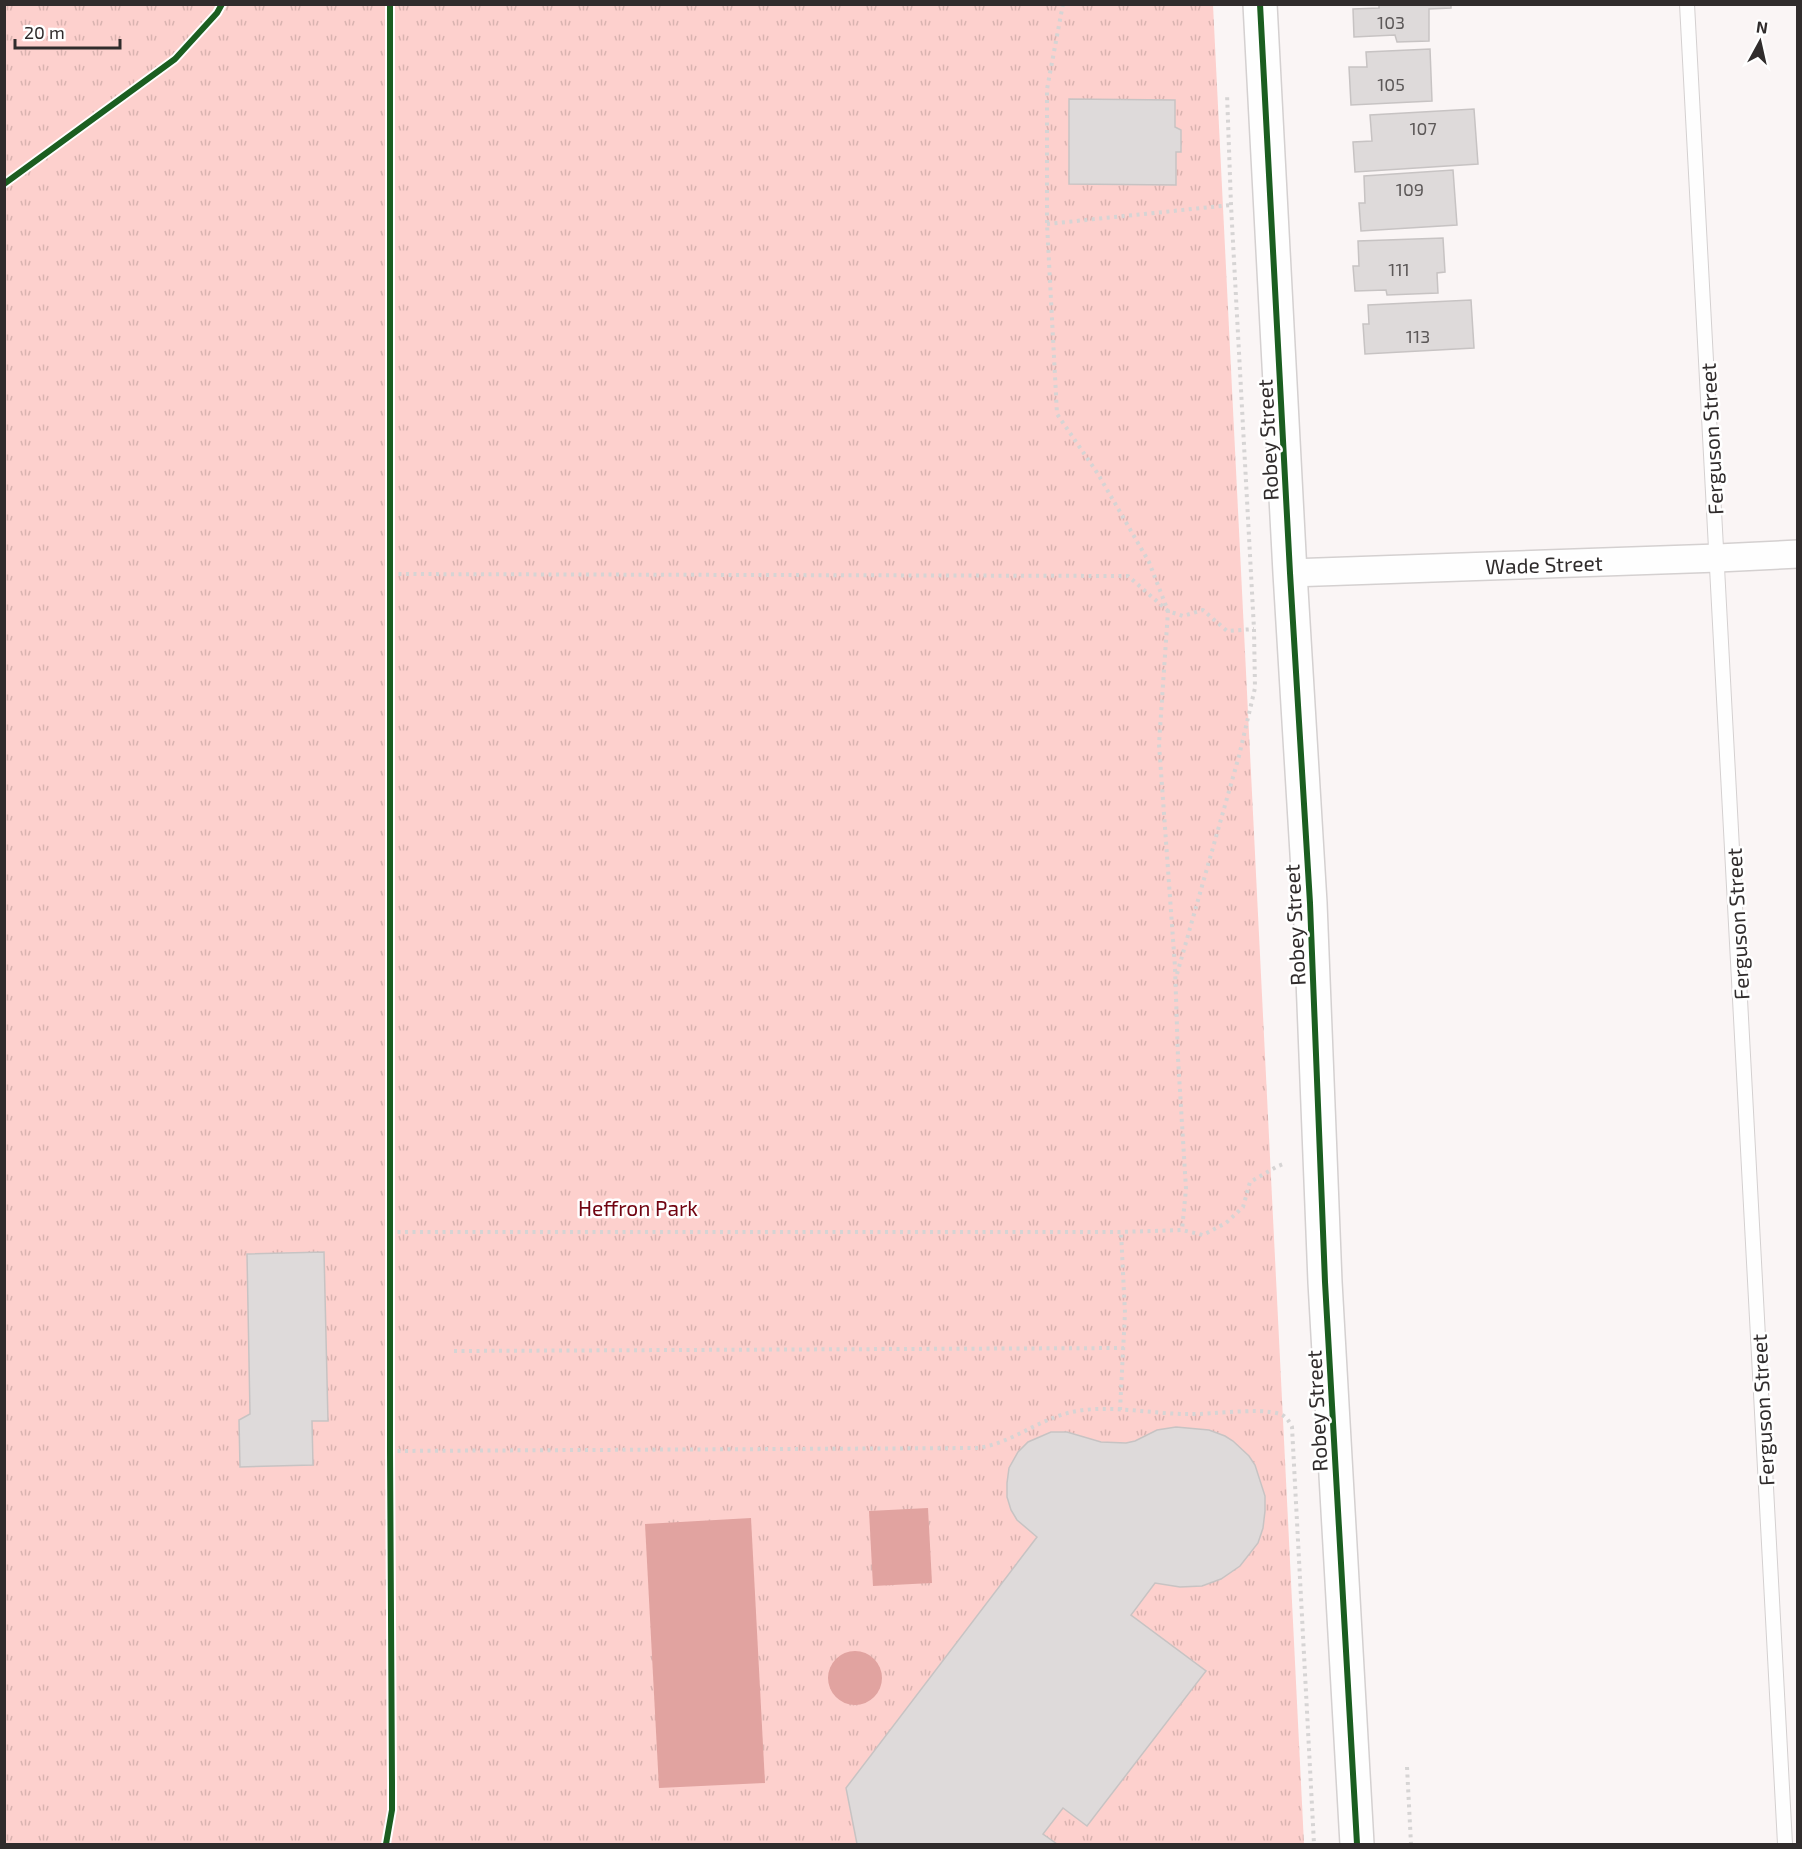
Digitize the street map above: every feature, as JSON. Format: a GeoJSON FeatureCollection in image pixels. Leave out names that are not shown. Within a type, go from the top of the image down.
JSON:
{"type":"FeatureCollection","features":[{"type":"Feature","properties":{"kind":"street","name":"Robey Street"},"geometry":{"type":"LineString","coordinates":[[1260,4],[1310,903],[1319,1154],[1357,1845]]}},
{"type":"Feature","properties":{"kind":"street","name":"Wade Street"},"geometry":{"type":"LineString","coordinates":[[1290,573],[1797,554]]}},
{"type":"Feature","properties":{"kind":"lane","name":"Ferguson Street"},"geometry":{"type":"LineString","coordinates":[[1687,4],[1785,1845]]}},
{"type":"Feature","properties":{"kind":"path"},"geometry":{"type":"LineString","coordinates":[[1064,4],[1047,89],[1047,224],[1057,414],[1098,474],[1149,562],[1168,611],[1159,744],[1176,978],[1186,1189],[1182,1230]]}},
{"type":"Feature","properties":{"kind":"path"},"geometry":{"type":"LineString","coordinates":[[1176,978],[1239,756],[1255,688],[1227,87]]}},
{"type":"Feature","properties":{"kind":"path"},"geometry":{"type":"LineString","coordinates":[[1047,224],[1231,205]]}},
{"type":"Feature","properties":{"kind":"path"},"geometry":{"type":"LineString","coordinates":[[391,562],[391,586]]}},
{"type":"Feature","properties":{"kind":"path"},"geometry":{"type":"LineString","coordinates":[[391,574],[1128,576],[1168,611],[1183,616],[1203,610],[1227,632],[1254,629]]}},
{"type":"Feature","properties":{"kind":"path"},"geometry":{"type":"LineString","coordinates":[[390,1232],[1121,1232],[1182,1230],[1203,1235],[1226,1223],[1243,1207],[1250,1182],[1278,1166],[1319,1154]]}},
{"type":"Feature","properties":{"kind":"path"},"geometry":{"type":"LineString","coordinates":[[390,1220],[390,1244]]}},
{"type":"Feature","properties":{"kind":"path"},"geometry":{"type":"LineString","coordinates":[[1120,1410],[1125,1302],[1121,1232]]}},
{"type":"Feature","properties":{"kind":"path"},"geometry":{"type":"LineString","coordinates":[[454,1351],[1124,1348]]}},
{"type":"Feature","properties":{"kind":"path"},"geometry":{"type":"LineString","coordinates":[[390,1450],[978,1448],[999,1443],[1053,1418],[1074,1412],[1120,1410],[1188,1414],[1267,1411],[1280,1414],[1289,1421],[1292,1427],[1314,1845]]}},
{"type":"Feature","properties":{"kind":"path"},"geometry":{"type":"LineString","coordinates":[[390,1439],[390,1461]]}},
{"type":"Feature","properties":{"kind":"path"},"geometry":{"type":"LineString","coordinates":[[1407,1767],[1411,1845]]}},
{"type":"Feature","properties":{"kind":"green space","name":"Heffron Park"},"geometry":{"type":"Polygon","coordinates":[[[5,5],[1213,5],[1304,1844],[5,1844],[5,5]]]}},
{"type":"Feature","properties":{"kind":"shaded area"},"geometry":{"type":"Polygon","coordinates":[[[928,1508],[932,1583],[873,1586],[869,1511],[928,1508]]]}},
{"type":"Feature","properties":{"kind":"shaded area"},"geometry":{"type":"Polygon","coordinates":[[[751,1518],[765,1783],[659,1788],[645,1524],[751,1518]]]}},
{"type":"Feature","properties":{"kind":"shaded area"},"geometry":{"type":"Polygon","coordinates":[[[850,1651],[860,1651],[870,1655],[878,1663],[882,1678],[878,1693],[870,1701],[860,1705],[850,1705],[840,1701],[832,1693],[828,1683],[828,1673],[832,1663],[840,1655],[850,1651]]]}},
{"type":"Feature","properties":{"kind":"building"},"geometry":{"type":"Polygon","coordinates":[[[1379,4],[1451,4],[1451,8],[1429,9],[1429,41],[1397,42],[1395,35],[1354,37],[1353,9],[1379,8],[1379,4]]]}},
{"type":"Feature","properties":{"kind":"building"},"geometry":{"type":"Polygon","coordinates":[[[1430,49],[1432,101],[1351,105],[1349,67],[1367,67],[1366,52],[1430,49]]]}},
{"type":"Feature","properties":{"kind":"building"},"geometry":{"type":"Polygon","coordinates":[[[1069,99],[1175,100],[1175,127],[1181,130],[1181,152],[1176,152],[1176,185],[1069,184],[1069,99]]]}},
{"type":"Feature","properties":{"kind":"building"},"geometry":{"type":"Polygon","coordinates":[[[1474,109],[1478,164],[1355,172],[1353,142],[1372,141],[1370,115],[1474,109]]]}},
{"type":"Feature","properties":{"kind":"building"},"geometry":{"type":"Polygon","coordinates":[[[1453,170],[1457,225],[1361,231],[1359,203],[1365,203],[1364,176],[1453,170]]]}},
{"type":"Feature","properties":{"kind":"building"},"geometry":{"type":"Polygon","coordinates":[[[1443,238],[1445,272],[1437,273],[1438,293],[1387,295],[1386,290],[1355,291],[1353,266],[1359,266],[1358,241],[1443,238]]]}},
{"type":"Feature","properties":{"kind":"building"},"geometry":{"type":"Polygon","coordinates":[[[1471,300],[1474,348],[1365,354],[1363,324],[1369,324],[1368,305],[1471,300]]]}},
{"type":"Feature","properties":{"kind":"building"},"geometry":{"type":"Polygon","coordinates":[[[324,1252],[328,1421],[312,1421],[313,1465],[240,1467],[239,1420],[250,1414],[247,1254],[324,1252]]]}},
{"type":"Feature","properties":{"kind":"building"},"geometry":{"type":"Polygon","coordinates":[[[1176,1427],[1209,1430],[1233,1441],[1255,1465],[1265,1496],[1263,1528],[1258,1543],[1240,1566],[1221,1579],[1202,1586],[1180,1587],[1155,1583],[1131,1615],[1206,1671],[1087,1826],[1063,1808],[1043,1834],[1057,1844],[857,1844],[846,1788],[1037,1537],[1017,1520],[1007,1497],[1009,1468],[1018,1452],[1028,1442],[1051,1432],[1067,1432],[1101,1442],[1126,1443],[1157,1430],[1176,1427]]]}},
{"type":"Feature","properties":{"kind":"cycle path"},"geometry":{"type":"LineString","coordinates":[[4,184],[175,59],[217,13],[222,4]]}},
{"type":"Feature","properties":{"kind":"cycle path"},"geometry":{"type":"LineString","coordinates":[[386,1844],[392,1810],[390,4]]}},
{"type":"Feature","properties":{"kind":"cycle path"},"geometry":{"type":"LineString","coordinates":[[1260,4],[1310,903],[1325,1282],[1357,1844]]}}]}
